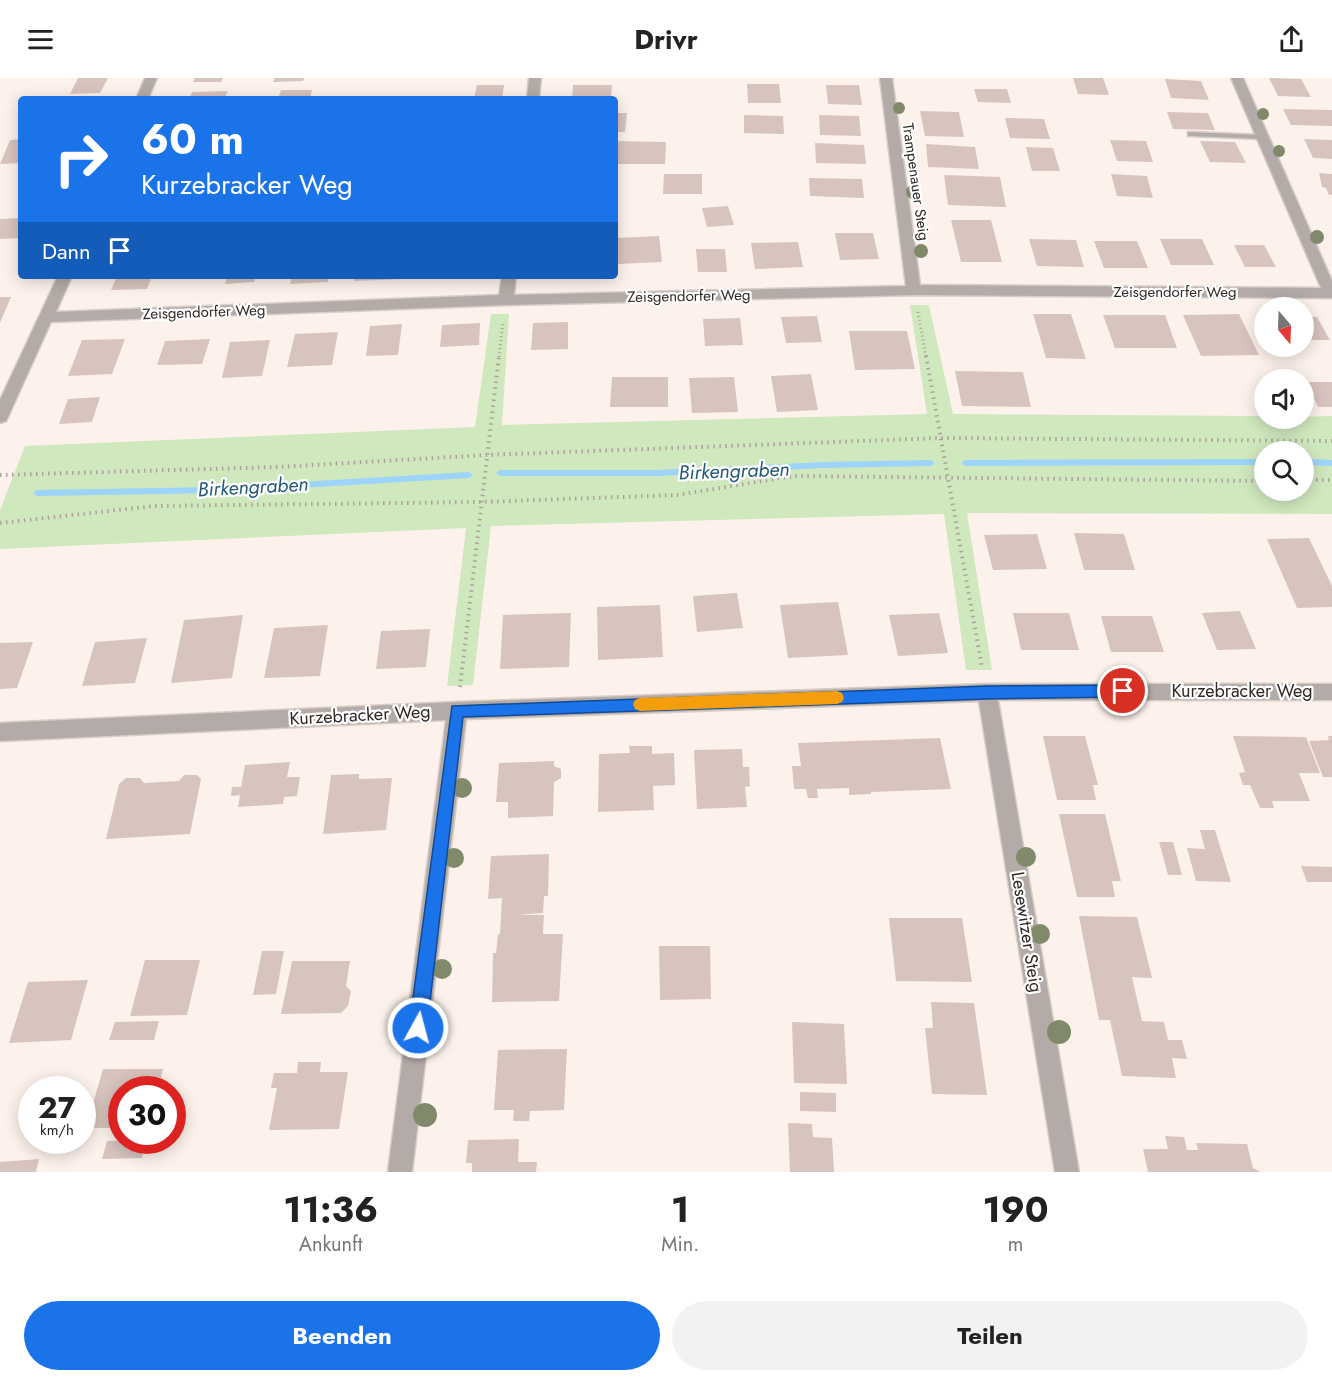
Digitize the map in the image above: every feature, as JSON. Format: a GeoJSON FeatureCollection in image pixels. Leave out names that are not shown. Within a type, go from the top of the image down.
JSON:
{"type":"FeatureCollection","features":[{"type":"Feature","properties":{"kind":"street"},"geometry":{"type":"LineString","coordinates":[[143,96],[151,78]]}},
{"type":"Feature","properties":{"kind":"street"},"geometry":{"type":"LineString","coordinates":[[533,96],[536,78]]}},
{"type":"Feature","properties":{"kind":"street","name":"Trampenauer Steig"},"geometry":{"type":"LineString","coordinates":[[886,78],[914,290]]}},
{"type":"Feature","properties":{"kind":"street"},"geometry":{"type":"LineString","coordinates":[[1237,78],[1331,293]]}},
{"type":"Feature","properties":{"kind":"street"},"geometry":{"type":"LineString","coordinates":[[0,417],[64,279]]}},
{"type":"Feature","properties":{"kind":"street"},"geometry":{"type":"LineString","coordinates":[[506,300],[509,279]]}},
{"type":"Feature","properties":{"kind":"street","name":"Zeisgendorfer Weg"},"geometry":{"type":"LineString","coordinates":[[47,317],[506,300],[914,290],[1331,293]]}},
{"type":"Feature","properties":{"kind":"street","name":"Kurzebracker Weg"},"geometry":{"type":"LineString","coordinates":[[0,732],[457,711],[987,692],[1332,692]]}},
{"type":"Feature","properties":{"kind":"street","name":"Lesewitzer Steig"},"geometry":{"type":"LineString","coordinates":[[987,692],[1067,1172]]}},
{"type":"Feature","properties":{"kind":"street"},"geometry":{"type":"LineString","coordinates":[[400,1172],[457,711]]}},
{"type":"Feature","properties":{"kind":"lane"},"geometry":{"type":"LineString","coordinates":[[1191,134],[1262,136]]}},
{"type":"Feature","properties":{"kind":"path"},"geometry":{"type":"LineString","coordinates":[[914,290],[987,692]]}},
{"type":"Feature","properties":{"kind":"path"},"geometry":{"type":"LineString","coordinates":[[457,711],[506,300]]}},
{"type":"Feature","properties":{"kind":"path"},"geometry":{"type":"LineString","coordinates":[[0,475],[278,467],[486,455],[940,438],[1332,441]]}},
{"type":"Feature","properties":{"kind":"path"},"geometry":{"type":"LineString","coordinates":[[0,523],[154,506],[481,502],[677,495],[793,476],[1254,481]]}},
{"type":"Feature","properties":{"kind":"path"},"geometry":{"type":"LineString","coordinates":[[1314,480],[1332,480]]}},
{"type":"Feature","properties":{"kind":"green space"},"geometry":{"type":"Polygon","coordinates":[[[910,305],[929,305],[953,414],[1254,416],[1254,429],[1314,429],[1314,417],[1332,416],[1332,514],[967,513],[992,670],[966,670],[944,514],[491,526],[473,685],[447,686],[466,528],[0,549],[0,510],[25,446],[475,427],[491,314],[509,314],[502,425],[927,414],[910,305]]]}},
{"type":"Feature","properties":{"kind":"building"},"geometry":{"type":"Polygon","coordinates":[[[78,78],[108,78],[100,93],[70,94],[78,78]]]}},
{"type":"Feature","properties":{"kind":"building"},"geometry":{"type":"Polygon","coordinates":[[[195,78],[223,78],[221,82],[193,82],[195,78]]]}},
{"type":"Feature","properties":{"kind":"building"},"geometry":{"type":"Polygon","coordinates":[[[275,78],[304,78],[303,81],[273,82],[275,78]]]}},
{"type":"Feature","properties":{"kind":"building"},"geometry":{"type":"Polygon","coordinates":[[[1073,78],[1103,78],[1109,95],[1078,94],[1073,78]]]}},
{"type":"Feature","properties":{"kind":"building"},"geometry":{"type":"Polygon","coordinates":[[[1269,78],[1301,79],[1311,97],[1278,96],[1269,78]]]}},
{"type":"Feature","properties":{"kind":"building"},"geometry":{"type":"Polygon","coordinates":[[[1165,79],[1201,81],[1209,100],[1171,98],[1165,79]]]}},
{"type":"Feature","properties":{"kind":"building"},"geometry":{"type":"Polygon","coordinates":[[[747,84],[779,84],[781,103],[748,103],[747,84]]]}},
{"type":"Feature","properties":{"kind":"building"},"geometry":{"type":"Polygon","coordinates":[[[477,85],[504,85],[502,96],[475,96],[477,85]]]}},
{"type":"Feature","properties":{"kind":"building"},"geometry":{"type":"Polygon","coordinates":[[[573,85],[612,85],[611,96],[572,96],[573,85]]]}},
{"type":"Feature","properties":{"kind":"building"},"geometry":{"type":"Polygon","coordinates":[[[826,85],[859,85],[862,105],[828,104],[826,85]]]}},
{"type":"Feature","properties":{"kind":"building"},"geometry":{"type":"Polygon","coordinates":[[[974,89],[1007,89],[1011,103],[978,102],[974,89]]]}},
{"type":"Feature","properties":{"kind":"building"},"geometry":{"type":"Polygon","coordinates":[[[281,90],[312,90],[311,96],[279,96],[281,90]]]}},
{"type":"Feature","properties":{"kind":"building"},"geometry":{"type":"Polygon","coordinates":[[[228,91],[226,96],[190,96],[192,92],[228,91]]]}},
{"type":"Feature","properties":{"kind":"building"},"geometry":{"type":"Polygon","coordinates":[[[1283,109],[1332,110],[1332,126],[1291,125],[1283,109]]]}},
{"type":"Feature","properties":{"kind":"building"},"geometry":{"type":"Polygon","coordinates":[[[920,111],[959,112],[964,137],[925,136],[920,111]]]}},
{"type":"Feature","properties":{"kind":"building"},"geometry":{"type":"Polygon","coordinates":[[[1167,112],[1208,113],[1215,130],[1173,129],[1167,112]]]}},
{"type":"Feature","properties":{"kind":"building"},"geometry":{"type":"Polygon","coordinates":[[[618,113],[627,113],[625,132],[618,132],[618,113]]]}},
{"type":"Feature","properties":{"kind":"building"},"geometry":{"type":"Polygon","coordinates":[[[744,115],[783,116],[784,134],[744,133],[744,115]]]}},
{"type":"Feature","properties":{"kind":"building"},"geometry":{"type":"Polygon","coordinates":[[[819,115],[859,116],[861,136],[820,135],[819,115]]]}},
{"type":"Feature","properties":{"kind":"building"},"geometry":{"type":"Polygon","coordinates":[[[1005,118],[1044,119],[1050,139],[1010,138],[1005,118]]]}},
{"type":"Feature","properties":{"kind":"building"},"geometry":{"type":"Polygon","coordinates":[[[18,139],[18,163],[0,164],[10,140],[18,139]]]}},
{"type":"Feature","properties":{"kind":"building"},"geometry":{"type":"Polygon","coordinates":[[[1304,139],[1332,140],[1332,159],[1313,158],[1304,139]]]}},
{"type":"Feature","properties":{"kind":"building"},"geometry":{"type":"Polygon","coordinates":[[[1110,140],[1146,141],[1153,162],[1117,161],[1110,140]]]}},
{"type":"Feature","properties":{"kind":"building"},"geometry":{"type":"Polygon","coordinates":[[[618,141],[666,142],[665,164],[618,164],[618,141]]]}},
{"type":"Feature","properties":{"kind":"building"},"geometry":{"type":"Polygon","coordinates":[[[1200,141],[1235,142],[1246,163],[1210,162],[1200,141]]]}},
{"type":"Feature","properties":{"kind":"building"},"geometry":{"type":"Polygon","coordinates":[[[815,143],[864,145],[866,164],[816,163],[815,143]]]}},
{"type":"Feature","properties":{"kind":"building"},"geometry":{"type":"Polygon","coordinates":[[[926,144],[975,147],[979,169],[928,167],[926,144]]]}},
{"type":"Feature","properties":{"kind":"building"},"geometry":{"type":"Polygon","coordinates":[[[1026,147],[1053,148],[1060,171],[1032,171],[1026,147]]]}},
{"type":"Feature","properties":{"kind":"building"},"geometry":{"type":"Polygon","coordinates":[[[1319,173],[1332,174],[1332,195],[1329,195],[1326,188],[1322,187],[1319,173]]]}},
{"type":"Feature","properties":{"kind":"building"},"geometry":{"type":"Polygon","coordinates":[[[664,174],[702,174],[702,194],[663,194],[664,174]]]}},
{"type":"Feature","properties":{"kind":"building"},"geometry":{"type":"Polygon","coordinates":[[[1111,174],[1147,176],[1153,198],[1117,196],[1111,174]]]}},
{"type":"Feature","properties":{"kind":"building"},"geometry":{"type":"Polygon","coordinates":[[[944,175],[1000,177],[1006,207],[948,205],[944,175]]]}},
{"type":"Feature","properties":{"kind":"building"},"geometry":{"type":"Polygon","coordinates":[[[809,178],[862,179],[864,198],[810,196],[809,178]]]}},
{"type":"Feature","properties":{"kind":"building"},"geometry":{"type":"Polygon","coordinates":[[[728,206],[734,225],[707,227],[702,208],[728,206]]]}},
{"type":"Feature","properties":{"kind":"building"},"geometry":{"type":"Polygon","coordinates":[[[18,218],[18,238],[0,239],[0,219],[18,218]]]}},
{"type":"Feature","properties":{"kind":"building"},"geometry":{"type":"Polygon","coordinates":[[[951,220],[991,220],[1002,262],[961,262],[951,220]]]}},
{"type":"Feature","properties":{"kind":"building"},"geometry":{"type":"Polygon","coordinates":[[[835,233],[873,233],[879,259],[840,260],[835,233]]]}},
{"type":"Feature","properties":{"kind":"building"},"geometry":{"type":"Polygon","coordinates":[[[659,236],[662,262],[618,264],[618,238],[659,236]]]}},
{"type":"Feature","properties":{"kind":"building"},"geometry":{"type":"Polygon","coordinates":[[[1029,239],[1076,240],[1084,267],[1037,266],[1029,239]]]}},
{"type":"Feature","properties":{"kind":"building"},"geometry":{"type":"Polygon","coordinates":[[[1160,239],[1202,239],[1214,265],[1171,265],[1160,239]]]}},
{"type":"Feature","properties":{"kind":"building"},"geometry":{"type":"Polygon","coordinates":[[[1094,241],[1137,241],[1148,268],[1104,268],[1094,241]]]}},
{"type":"Feature","properties":{"kind":"building"},"geometry":{"type":"Polygon","coordinates":[[[798,242],[803,267],[755,269],[751,243],[798,242]]]}},
{"type":"Feature","properties":{"kind":"building"},"geometry":{"type":"Polygon","coordinates":[[[1234,245],[1264,245],[1276,267],[1245,267],[1234,245]]]}},
{"type":"Feature","properties":{"kind":"building"},"geometry":{"type":"Polygon","coordinates":[[[696,249],[725,249],[727,272],[698,272],[696,249]]]}},
{"type":"Feature","properties":{"kind":"building"},"geometry":{"type":"Polygon","coordinates":[[[116,279],[151,279],[147,289],[111,290],[116,279]]]}},
{"type":"Feature","properties":{"kind":"building"},"geometry":{"type":"Polygon","coordinates":[[[226,279],[255,279],[254,282],[225,284],[226,279]]]}},
{"type":"Feature","properties":{"kind":"building"},"geometry":{"type":"Polygon","coordinates":[[[291,279],[328,279],[328,282],[290,284],[291,279]]]}},
{"type":"Feature","properties":{"kind":"building"},"geometry":{"type":"Polygon","coordinates":[[[354,279],[401,279],[354,281],[354,279]]]}},
{"type":"Feature","properties":{"kind":"building"},"geometry":{"type":"Polygon","coordinates":[[[0,297],[11,297],[0,323],[0,297]]]}},
{"type":"Feature","properties":{"kind":"building"},"geometry":{"type":"Polygon","coordinates":[[[1033,314],[1071,314],[1086,359],[1046,358],[1033,314]]]}},
{"type":"Feature","properties":{"kind":"building"},"geometry":{"type":"Polygon","coordinates":[[[1239,314],[1254,345],[1254,355],[1201,356],[1183,315],[1239,314]]]}},
{"type":"Feature","properties":{"kind":"building"},"geometry":{"type":"Polygon","coordinates":[[[1103,315],[1165,315],[1177,348],[1115,348],[1103,315]]]}},
{"type":"Feature","properties":{"kind":"building"},"geometry":{"type":"Polygon","coordinates":[[[817,316],[822,342],[786,343],[781,317],[817,316]]]}},
{"type":"Feature","properties":{"kind":"building"},"geometry":{"type":"Polygon","coordinates":[[[1314,317],[1317,317],[1330,340],[1314,340],[1314,317]]]}},
{"type":"Feature","properties":{"kind":"building"},"geometry":{"type":"Polygon","coordinates":[[[740,318],[743,345],[705,346],[703,319],[740,318]]]}},
{"type":"Feature","properties":{"kind":"building"},"geometry":{"type":"Polygon","coordinates":[[[568,322],[568,349],[531,350],[533,323],[568,322]]]}},
{"type":"Feature","properties":{"kind":"building"},"geometry":{"type":"Polygon","coordinates":[[[480,323],[479,345],[440,347],[442,325],[480,323]]]}},
{"type":"Feature","properties":{"kind":"building"},"geometry":{"type":"Polygon","coordinates":[[[402,324],[398,355],[366,356],[370,326],[402,324]]]}},
{"type":"Feature","properties":{"kind":"building"},"geometry":{"type":"Polygon","coordinates":[[[849,331],[907,331],[915,369],[855,370],[849,331]]]}},
{"type":"Feature","properties":{"kind":"building"},"geometry":{"type":"Polygon","coordinates":[[[338,332],[332,365],[287,367],[295,334],[338,332]]]}},
{"type":"Feature","properties":{"kind":"building"},"geometry":{"type":"Polygon","coordinates":[[[125,339],[112,374],[68,376],[82,340],[125,339]]]}},
{"type":"Feature","properties":{"kind":"building"},"geometry":{"type":"Polygon","coordinates":[[[210,339],[202,364],[157,365],[165,341],[210,339]]]}},
{"type":"Feature","properties":{"kind":"building"},"geometry":{"type":"Polygon","coordinates":[[[270,340],[262,376],[222,378],[230,342],[270,340]]]}},
{"type":"Feature","properties":{"kind":"building"},"geometry":{"type":"Polygon","coordinates":[[[955,371],[1023,372],[1031,407],[962,406],[955,371]]]}},
{"type":"Feature","properties":{"kind":"building"},"geometry":{"type":"Polygon","coordinates":[[[811,374],[818,410],[777,412],[771,376],[811,374]]]}},
{"type":"Feature","properties":{"kind":"building"},"geometry":{"type":"Polygon","coordinates":[[[612,377],[668,377],[668,407],[610,407],[612,377]]]}},
{"type":"Feature","properties":{"kind":"building"},"geometry":{"type":"Polygon","coordinates":[[[734,377],[738,412],[692,413],[689,378],[734,377]]]}},
{"type":"Feature","properties":{"kind":"building"},"geometry":{"type":"Polygon","coordinates":[[[1314,382],[1332,382],[1332,407],[1318,407],[1314,399],[1314,382]]]}},
{"type":"Feature","properties":{"kind":"building"},"geometry":{"type":"Polygon","coordinates":[[[100,397],[92,422],[59,424],[68,399],[100,397]]]}},
{"type":"Feature","properties":{"kind":"building"},"geometry":{"type":"Polygon","coordinates":[[[1074,533],[1124,534],[1135,570],[1084,570],[1074,533]]]}},
{"type":"Feature","properties":{"kind":"building"},"geometry":{"type":"Polygon","coordinates":[[[1037,534],[1047,569],[993,570],[984,535],[1037,534]]]}},
{"type":"Feature","properties":{"kind":"building"},"geometry":{"type":"Polygon","coordinates":[[[1309,538],[1332,586],[1332,607],[1297,608],[1267,539],[1309,538]]]}},
{"type":"Feature","properties":{"kind":"building"},"geometry":{"type":"Polygon","coordinates":[[[737,593],[743,628],[697,632],[693,596],[737,593]]]}},
{"type":"Feature","properties":{"kind":"building"},"geometry":{"type":"Polygon","coordinates":[[[838,602],[848,655],[788,658],[780,605],[838,602]]]}},
{"type":"Feature","properties":{"kind":"building"},"geometry":{"type":"Polygon","coordinates":[[[660,605],[663,657],[598,660],[597,607],[660,605]]]}},
{"type":"Feature","properties":{"kind":"building"},"geometry":{"type":"Polygon","coordinates":[[[1240,611],[1256,649],[1217,650],[1202,613],[1240,611]]]}},
{"type":"Feature","properties":{"kind":"building"},"geometry":{"type":"Polygon","coordinates":[[[571,613],[569,667],[500,669],[503,615],[571,613]]]}},
{"type":"Feature","properties":{"kind":"building"},"geometry":{"type":"Polygon","coordinates":[[[939,613],[948,653],[898,656],[889,615],[939,613]]]}},
{"type":"Feature","properties":{"kind":"building"},"geometry":{"type":"Polygon","coordinates":[[[1013,613],[1069,613],[1079,650],[1021,650],[1013,613]]]}},
{"type":"Feature","properties":{"kind":"building"},"geometry":{"type":"Polygon","coordinates":[[[243,615],[232,678],[171,683],[184,620],[243,615]]]}},
{"type":"Feature","properties":{"kind":"building"},"geometry":{"type":"Polygon","coordinates":[[[1101,616],[1152,616],[1164,652],[1111,652],[1101,616]]]}},
{"type":"Feature","properties":{"kind":"building"},"geometry":{"type":"Polygon","coordinates":[[[328,625],[320,676],[264,678],[274,628],[328,625]]]}},
{"type":"Feature","properties":{"kind":"building"},"geometry":{"type":"Polygon","coordinates":[[[430,629],[426,667],[376,669],[381,631],[430,629]]]}},
{"type":"Feature","properties":{"kind":"building"},"geometry":{"type":"Polygon","coordinates":[[[147,638],[135,683],[82,686],[95,642],[147,638]]]}},
{"type":"Feature","properties":{"kind":"building"},"geometry":{"type":"Polygon","coordinates":[[[33,642],[17,688],[0,689],[0,643],[33,642]]]}},
{"type":"Feature","properties":{"kind":"building"},"geometry":{"type":"Polygon","coordinates":[[[1043,736],[1085,736],[1098,785],[1093,785],[1096,800],[1057,800],[1043,736]]]}},
{"type":"Feature","properties":{"kind":"building"},"geometry":{"type":"Polygon","coordinates":[[[1233,736],[1306,737],[1320,773],[1299,773],[1310,801],[1272,801],[1274,808],[1260,808],[1250,785],[1243,785],[1239,773],[1245,772],[1233,736]]]}},
{"type":"Feature","properties":{"kind":"building"},"geometry":{"type":"Polygon","coordinates":[[[1328,736],[1332,736],[1332,777],[1323,777],[1309,741],[1329,740],[1328,736]]]}},
{"type":"Feature","properties":{"kind":"building"},"geometry":{"type":"Polygon","coordinates":[[[940,738],[951,789],[849,795],[849,788],[817,789],[818,798],[808,798],[806,789],[794,789],[792,766],[801,766],[798,743],[940,738]]]}},
{"type":"Feature","properties":{"kind":"building"},"geometry":{"type":"Polygon","coordinates":[[[629,746],[652,746],[652,754],[674,753],[675,785],[653,786],[654,810],[598,812],[599,754],[630,753],[629,746]]]}},
{"type":"Feature","properties":{"kind":"building"},"geometry":{"type":"Polygon","coordinates":[[[742,749],[743,767],[749,767],[750,786],[745,787],[747,807],[697,809],[694,750],[742,749]]]}},
{"type":"Feature","properties":{"kind":"building"},"geometry":{"type":"Polygon","coordinates":[[[554,761],[554,766],[561,769],[561,778],[554,782],[553,816],[508,818],[508,802],[496,802],[499,763],[554,761]]]}},
{"type":"Feature","properties":{"kind":"building"},"geometry":{"type":"Polygon","coordinates":[[[290,762],[287,777],[300,777],[297,796],[284,797],[283,804],[238,807],[240,795],[231,796],[232,787],[241,787],[245,765],[290,762]]]}},
{"type":"Feature","properties":{"kind":"building"},"geometry":{"type":"Polygon","coordinates":[[[359,774],[359,779],[392,778],[386,830],[323,834],[331,775],[359,774]]]}},
{"type":"Feature","properties":{"kind":"building"},"geometry":{"type":"Polygon","coordinates":[[[184,775],[197,775],[201,779],[190,834],[106,839],[119,784],[126,778],[140,778],[144,783],[179,781],[184,775]]]}},
{"type":"Feature","properties":{"kind":"building"},"geometry":{"type":"Polygon","coordinates":[[[1059,814],[1105,814],[1121,881],[1112,881],[1115,897],[1077,897],[1059,814]]]}},
{"type":"Feature","properties":{"kind":"building"},"geometry":{"type":"Polygon","coordinates":[[[1200,830],[1215,830],[1231,882],[1196,881],[1187,848],[1205,849],[1200,830]]]}},
{"type":"Feature","properties":{"kind":"building"},"geometry":{"type":"Polygon","coordinates":[[[1159,842],[1173,842],[1182,875],[1168,875],[1159,842]]]}},
{"type":"Feature","properties":{"kind":"building"},"geometry":{"type":"Polygon","coordinates":[[[549,854],[548,896],[544,896],[543,913],[517,915],[544,915],[543,934],[563,934],[559,1001],[492,1002],[493,953],[496,953],[498,934],[500,934],[502,898],[488,899],[491,856],[549,854]]]}},
{"type":"Feature","properties":{"kind":"building"},"geometry":{"type":"Polygon","coordinates":[[[1301,866],[1332,867],[1332,882],[1307,882],[1301,866]]]}},
{"type":"Feature","properties":{"kind":"building"},"geometry":{"type":"Polygon","coordinates":[[[1079,916],[1137,917],[1152,978],[1132,977],[1142,1021],[1164,1022],[1168,1040],[1182,1040],[1187,1059],[1172,1058],[1176,1078],[1122,1076],[1110,1020],[1099,1020],[1079,916]]]}},
{"type":"Feature","properties":{"kind":"building"},"geometry":{"type":"Polygon","coordinates":[[[889,918],[962,918],[972,982],[896,981],[889,918]]]}},
{"type":"Feature","properties":{"kind":"building"},"geometry":{"type":"Polygon","coordinates":[[[659,946],[710,946],[711,999],[660,1000],[659,946]]]}},
{"type":"Feature","properties":{"kind":"building"},"geometry":{"type":"Polygon","coordinates":[[[262,951],[284,951],[276,994],[253,995],[262,951]]]}},
{"type":"Feature","properties":{"kind":"building"},"geometry":{"type":"Polygon","coordinates":[[[145,960],[200,960],[187,1015],[130,1016],[145,960]]]}},
{"type":"Feature","properties":{"kind":"building"},"geometry":{"type":"Polygon","coordinates":[[[292,961],[350,961],[346,986],[351,991],[348,1006],[341,1013],[281,1014],[292,961]]]}},
{"type":"Feature","properties":{"kind":"building"},"geometry":{"type":"Polygon","coordinates":[[[88,980],[71,1040],[9,1043],[28,982],[88,980]]]}},
{"type":"Feature","properties":{"kind":"building"},"geometry":{"type":"Polygon","coordinates":[[[931,1002],[974,1003],[987,1095],[932,1094],[925,1028],[933,1028],[931,1002]]]}},
{"type":"Feature","properties":{"kind":"building"},"geometry":{"type":"Polygon","coordinates":[[[159,1021],[154,1040],[109,1040],[115,1022],[159,1021]]]}},
{"type":"Feature","properties":{"kind":"building"},"geometry":{"type":"Polygon","coordinates":[[[792,1022],[844,1024],[847,1084],[794,1083],[792,1022]]]}},
{"type":"Feature","properties":{"kind":"building"},"geometry":{"type":"Polygon","coordinates":[[[567,1049],[564,1110],[530,1111],[529,1121],[513,1121],[514,1110],[494,1110],[498,1050],[567,1049]]]}},
{"type":"Feature","properties":{"kind":"building"},"geometry":{"type":"Polygon","coordinates":[[[298,1062],[321,1062],[320,1072],[348,1072],[339,1129],[269,1130],[277,1088],[271,1088],[274,1073],[297,1073],[298,1062]]]}},
{"type":"Feature","properties":{"kind":"building"},"geometry":{"type":"Polygon","coordinates":[[[103,1069],[163,1069],[161,1076],[108,1076],[108,1128],[96,1128],[96,1093],[103,1069]]]}},
{"type":"Feature","properties":{"kind":"building"},"geometry":{"type":"Polygon","coordinates":[[[800,1092],[836,1093],[836,1112],[800,1111],[800,1092]]]}},
{"type":"Feature","properties":{"kind":"building"},"geometry":{"type":"Polygon","coordinates":[[[788,1123],[812,1124],[813,1137],[832,1138],[834,1172],[790,1172],[788,1123]]]}},
{"type":"Feature","properties":{"kind":"building"},"geometry":{"type":"Polygon","coordinates":[[[1165,1136],[1184,1137],[1187,1150],[1198,1150],[1196,1143],[1247,1144],[1253,1168],[1261,1172],[1148,1172],[1143,1149],[1168,1149],[1165,1136]]]}},
{"type":"Feature","properties":{"kind":"building"},"geometry":{"type":"Polygon","coordinates":[[[519,1139],[518,1162],[537,1162],[536,1172],[472,1172],[472,1163],[466,1163],[468,1140],[519,1139]]]}},
{"type":"Feature","properties":{"kind":"building"},"geometry":{"type":"Polygon","coordinates":[[[107,1141],[108,1154],[143,1154],[142,1158],[102,1159],[107,1141]]]}},
{"type":"Feature","properties":{"kind":"building"},"geometry":{"type":"Polygon","coordinates":[[[39,1159],[36,1172],[0,1172],[0,1162],[39,1159]]]}},
{"type":"Feature","properties":{"kind":"waterway","name":"Birkengraben"},"geometry":{"type":"LineString","coordinates":[[965,463],[1254,462]]}},
{"type":"Feature","properties":{"kind":"waterway","name":"Birkengraben"},"geometry":{"type":"LineString","coordinates":[[1314,462],[1332,463]]}},
{"type":"Feature","properties":{"kind":"waterway","name":"Birkengraben"},"geometry":{"type":"LineString","coordinates":[[500,473],[658,473],[822,465],[931,463]]}},
{"type":"Feature","properties":{"kind":"waterway","name":"Birkengraben"},"geometry":{"type":"LineString","coordinates":[[37,493],[217,490],[469,475]]}},
{"type":"Feature","properties":{"kind":"slow traffic"},"geometry":{"type":"LineString","coordinates":[[640,704],[837,698]]}},
{"type":"Feature","properties":{"kind":"route"},"geometry":{"type":"LineString","coordinates":[[418,1028],[457,711],[987,692],[1123,691]]}}]}
